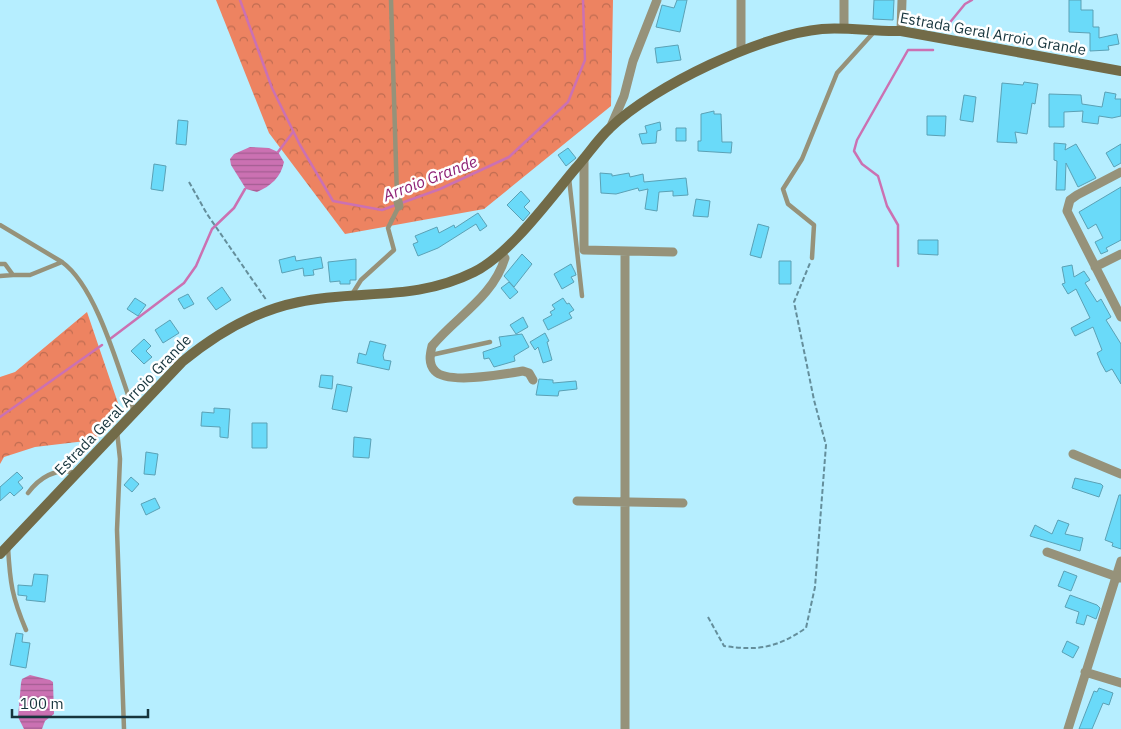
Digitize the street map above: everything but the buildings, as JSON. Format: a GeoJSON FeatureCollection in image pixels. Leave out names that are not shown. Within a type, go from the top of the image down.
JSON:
{"type":"FeatureCollection","features":[{"type":"Feature","properties":{"kind":"main road","name":"Estrada Geral Arroio Grande"},"geometry":{"type":"LineString","coordinates":[[0,554],[182,362],[209,339],[245,319],[300,301],[409,292],[453,282],[476,271],[501,253],[610,128],[642,102],[741,50],[820,29],[844,28],[874,32],[901,31],[1121,71]]}},
{"type":"Feature","properties":{"kind":"street"},"geometry":{"type":"LineString","coordinates":[[610,128],[624,96],[633,61],[657,0]]}},
{"type":"Feature","properties":{"kind":"street"},"geometry":{"type":"LineString","coordinates":[[741,50],[742,0]]}},
{"type":"Feature","properties":{"kind":"street"},"geometry":{"type":"LineString","coordinates":[[844,0],[844,28]]}},
{"type":"Feature","properties":{"kind":"street"},"geometry":{"type":"LineString","coordinates":[[901,31],[902,0]]}},
{"type":"Feature","properties":{"kind":"street"},"geometry":{"type":"LineString","coordinates":[[584,158],[584,250],[673,252]]}},
{"type":"Feature","properties":{"kind":"street"},"geometry":{"type":"LineString","coordinates":[[1121,172],[1070,200],[1067,211],[1121,317]]}},
{"type":"Feature","properties":{"kind":"street"},"geometry":{"type":"LineString","coordinates":[[625,251],[625,729]]}},
{"type":"Feature","properties":{"kind":"street"},"geometry":{"type":"LineString","coordinates":[[501,253],[505,258],[497,278],[486,294],[438,338],[432,346],[430,356],[432,366],[436,372],[443,376],[478,377],[523,371],[530,373],[533,380]]}},
{"type":"Feature","properties":{"kind":"street"},"geometry":{"type":"LineString","coordinates":[[1095,267],[1121,254]]}},
{"type":"Feature","properties":{"kind":"street"},"geometry":{"type":"LineString","coordinates":[[1073,454],[1121,474]]}},
{"type":"Feature","properties":{"kind":"street"},"geometry":{"type":"LineString","coordinates":[[577,501],[684,503]]}},
{"type":"Feature","properties":{"kind":"street"},"geometry":{"type":"LineString","coordinates":[[1047,552],[1118,577]]}},
{"type":"Feature","properties":{"kind":"street"},"geometry":{"type":"LineString","coordinates":[[1068,729],[1085,672],[1118,577],[1121,560]]}},
{"type":"Feature","properties":{"kind":"street"},"geometry":{"type":"LineString","coordinates":[[1085,672],[1121,683]]}},
{"type":"Feature","properties":{"kind":"lane"},"geometry":{"type":"LineString","coordinates":[[350,297],[361,280],[394,250],[388,228],[398,201],[391,0]]}},
{"type":"Feature","properties":{"kind":"lane"},"geometry":{"type":"LineString","coordinates":[[812,258],[814,225],[788,204],[783,189],[802,159],[837,73],[874,32]]}},
{"type":"Feature","properties":{"kind":"lane"},"geometry":{"type":"LineString","coordinates":[[569,177],[582,296]]}},
{"type":"Feature","properties":{"kind":"lane"},"geometry":{"type":"LineString","coordinates":[[0,225],[70,268],[100,315],[134,412]]}},
{"type":"Feature","properties":{"kind":"lane"},"geometry":{"type":"LineString","coordinates":[[0,276],[30,275],[62,262]]}},
{"type":"Feature","properties":{"kind":"lane"},"geometry":{"type":"LineString","coordinates":[[0,264],[5,264],[13,275]]}},
{"type":"Feature","properties":{"kind":"lane"},"geometry":{"type":"LineString","coordinates":[[430,356],[490,342]]}},
{"type":"Feature","properties":{"kind":"lane"},"geometry":{"type":"LineString","coordinates":[[117,430],[120,459],[117,530],[124,729]]}},
{"type":"Feature","properties":{"kind":"lane"},"geometry":{"type":"LineString","coordinates":[[28,493],[42,478],[66,470],[77,473]]}},
{"type":"Feature","properties":{"kind":"lane"},"geometry":{"type":"LineString","coordinates":[[8,546],[10,580],[14,600],[26,630]]}},
{"type":"Feature","properties":{"kind":"path"},"geometry":{"type":"LineString","coordinates":[[189,182],[208,214],[272,309]]}},
{"type":"Feature","properties":{"kind":"path"},"geometry":{"type":"LineString","coordinates":[[708,617],[724,646],[749,650],[784,643],[806,628],[815,587],[826,445],[814,400],[794,302],[812,258]]}},
{"type":"Feature","properties":{"kind":"green space"},"geometry":{"type":"Polygon","coordinates":[[[216,0],[613,0],[611,106],[484,209],[345,234],[269,133],[216,0]]]}},
{"type":"Feature","properties":{"kind":"green space"},"geometry":{"type":"Polygon","coordinates":[[[87,312],[121,412],[94,440],[35,447],[4,457],[0,464],[0,377],[15,372],[87,312]]]}},
{"type":"Feature","properties":{"kind":"shaded area"},"geometry":{"type":"Polygon","coordinates":[[[250,147],[269,148],[278,152],[284,162],[275,180],[257,192],[246,189],[231,165],[230,159],[234,154],[250,147]]]}},
{"type":"Feature","properties":{"kind":"shaded area"},"geometry":{"type":"Polygon","coordinates":[[[30,675],[53,682],[54,714],[45,721],[42,729],[24,729],[18,717],[22,679],[30,675]]]}},
{"type":"Feature","properties":{"kind":"waterway","name":"Arroio Grande"},"geometry":{"type":"LineString","coordinates":[[240,0],[272,88],[300,145],[333,201],[382,210],[440,189],[509,157],[568,102],[585,60],[583,0]]}},
{"type":"Feature","properties":{"kind":"waterway"},"geometry":{"type":"LineString","coordinates":[[947,26],[965,4],[972,0]]}},
{"type":"Feature","properties":{"kind":"waterway"},"geometry":{"type":"LineString","coordinates":[[898,266],[898,225],[887,206],[878,176],[862,164],[854,151],[857,140],[908,50],[933,50]]}},
{"type":"Feature","properties":{"kind":"waterway"},"geometry":{"type":"LineString","coordinates":[[278,152],[293,132]]}},
{"type":"Feature","properties":{"kind":"waterway"},"geometry":{"type":"LineString","coordinates":[[110,339],[184,283],[196,266],[212,229],[234,208],[245,189]]}},
{"type":"Feature","properties":{"kind":"waterway"},"geometry":{"type":"LineString","coordinates":[[0,417],[102,345]]}}]}
